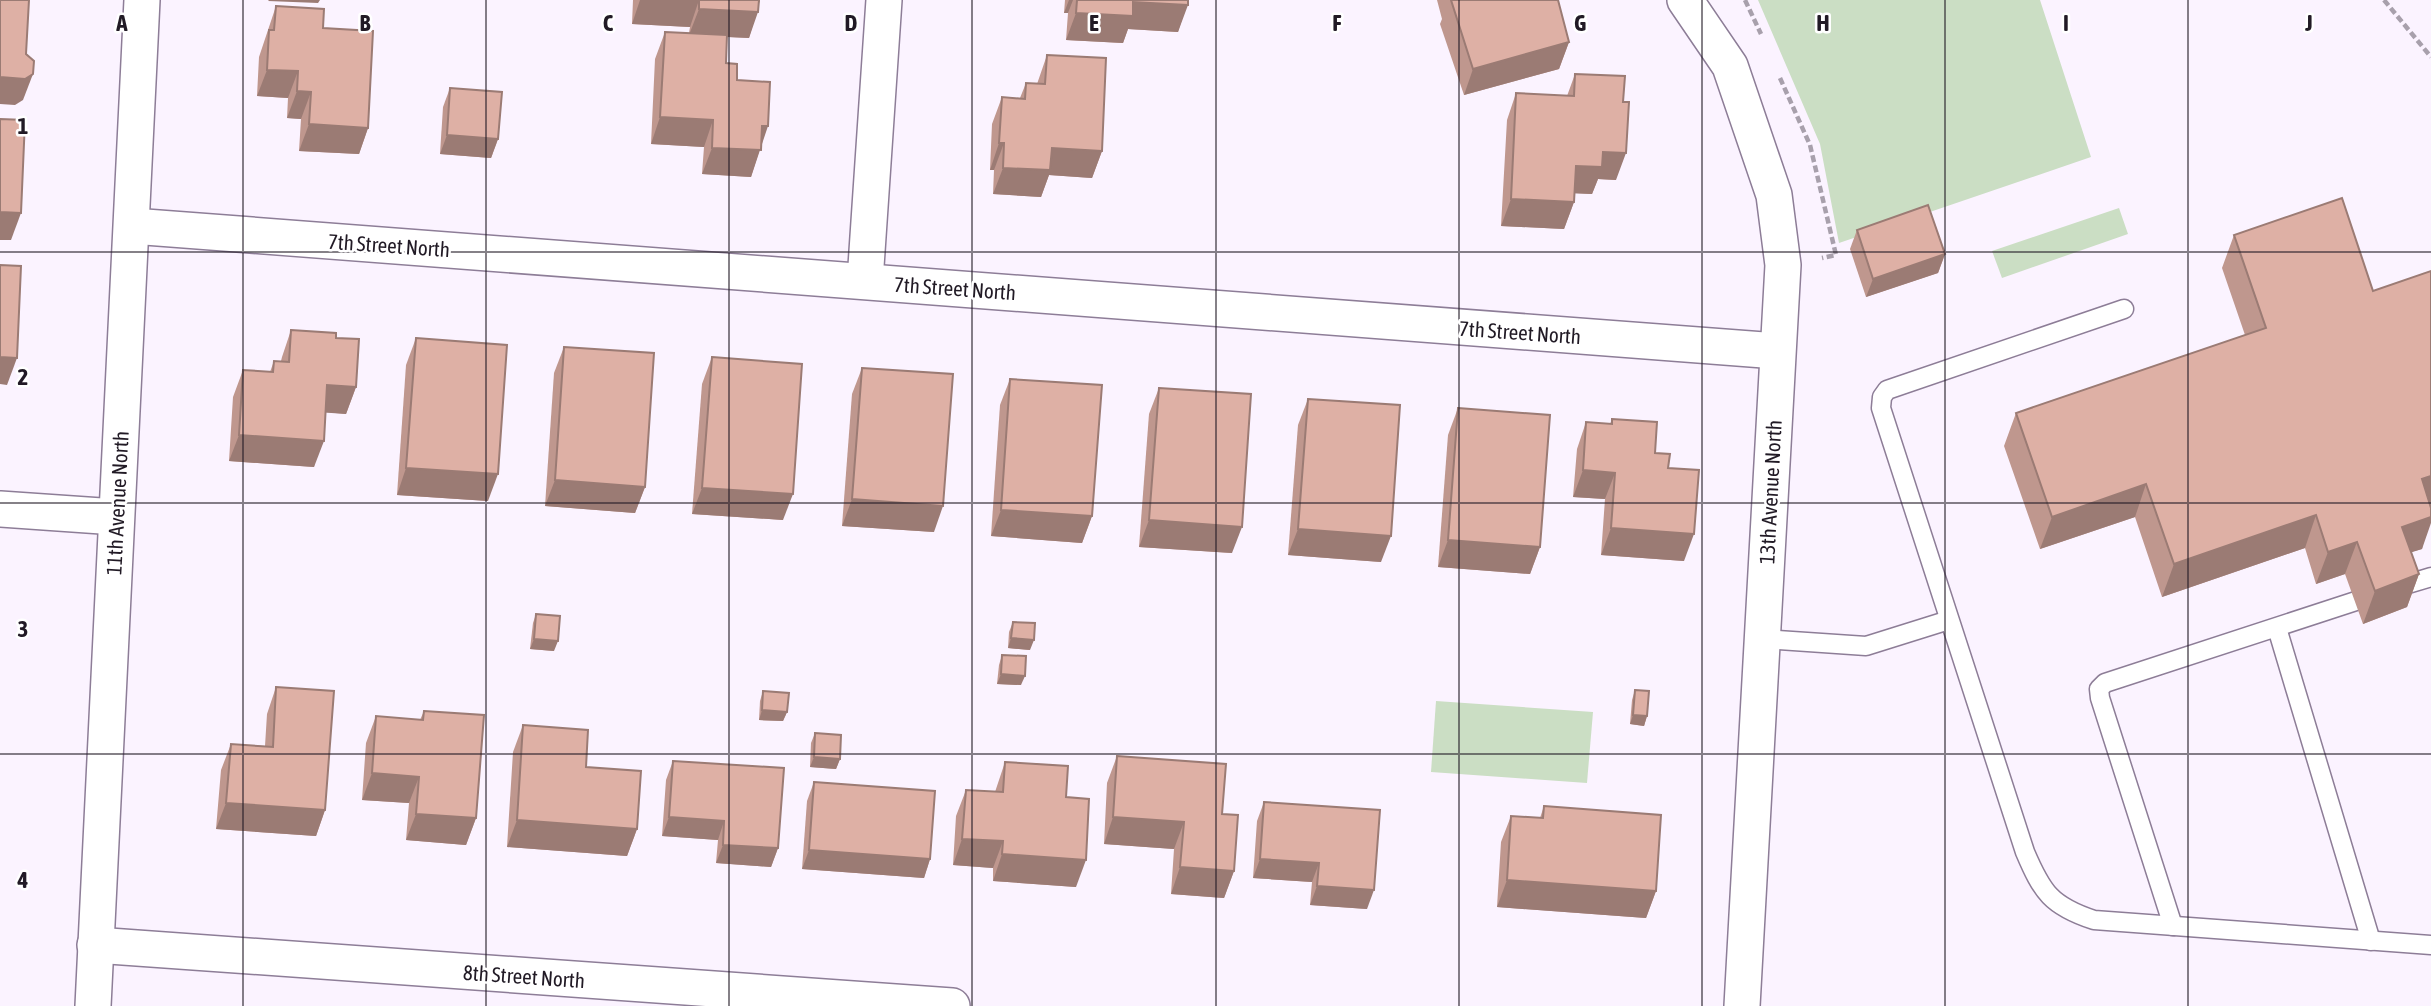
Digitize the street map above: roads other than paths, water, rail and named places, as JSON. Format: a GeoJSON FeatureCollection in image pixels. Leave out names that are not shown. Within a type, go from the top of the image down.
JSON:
{"type":"FeatureCollection","features":[{"type":"Feature","properties":{"kind":"street","name":"11th Avenue North"},"geometry":{"type":"LineString","coordinates":[[93,1006],[142,0]]}},
{"type":"Feature","properties":{"kind":"street"},"geometry":{"type":"LineString","coordinates":[[865,281],[884,0]]}},
{"type":"Feature","properties":{"kind":"street","name":"13th Avenue North"},"geometry":{"type":"LineString","coordinates":[[1685,0],[1731,66],[1774,195],[1783,265],[1742,1006]]}},
{"type":"Feature","properties":{"kind":"street","name":"7th Street North"},"geometry":{"type":"LineString","coordinates":[[132,226],[1777,351]]}},
{"type":"Feature","properties":{"kind":"street"},"geometry":{"type":"LineString","coordinates":[[0,509],[116,517]]}},
{"type":"Feature","properties":{"kind":"street","name":"8th Street North"},"geometry":{"type":"LineString","coordinates":[[95,945],[952,1006]]}},
{"type":"Feature","properties":{"kind":"lane"},"geometry":{"type":"LineString","coordinates":[[2124,309],[1887,390],[1882,397],[1881,408],[1949,620],[2025,852],[2039,884],[2056,902],[2072,913],[2094,920],[2431,945]]}},
{"type":"Feature","properties":{"kind":"lane"},"geometry":{"type":"LineString","coordinates":[[2399,587],[2431,577]]}},
{"type":"Feature","properties":{"kind":"lane"},"geometry":{"type":"LineString","coordinates":[[2173,926],[2099,689],[2105,683],[2356,601]]}},
{"type":"Feature","properties":{"kind":"lane"},"geometry":{"type":"LineString","coordinates":[[1762,639],[1866,646],[1949,620]]}},
{"type":"Feature","properties":{"kind":"lane"},"geometry":{"type":"LineString","coordinates":[[2277,628],[2371,941]]}}]}
